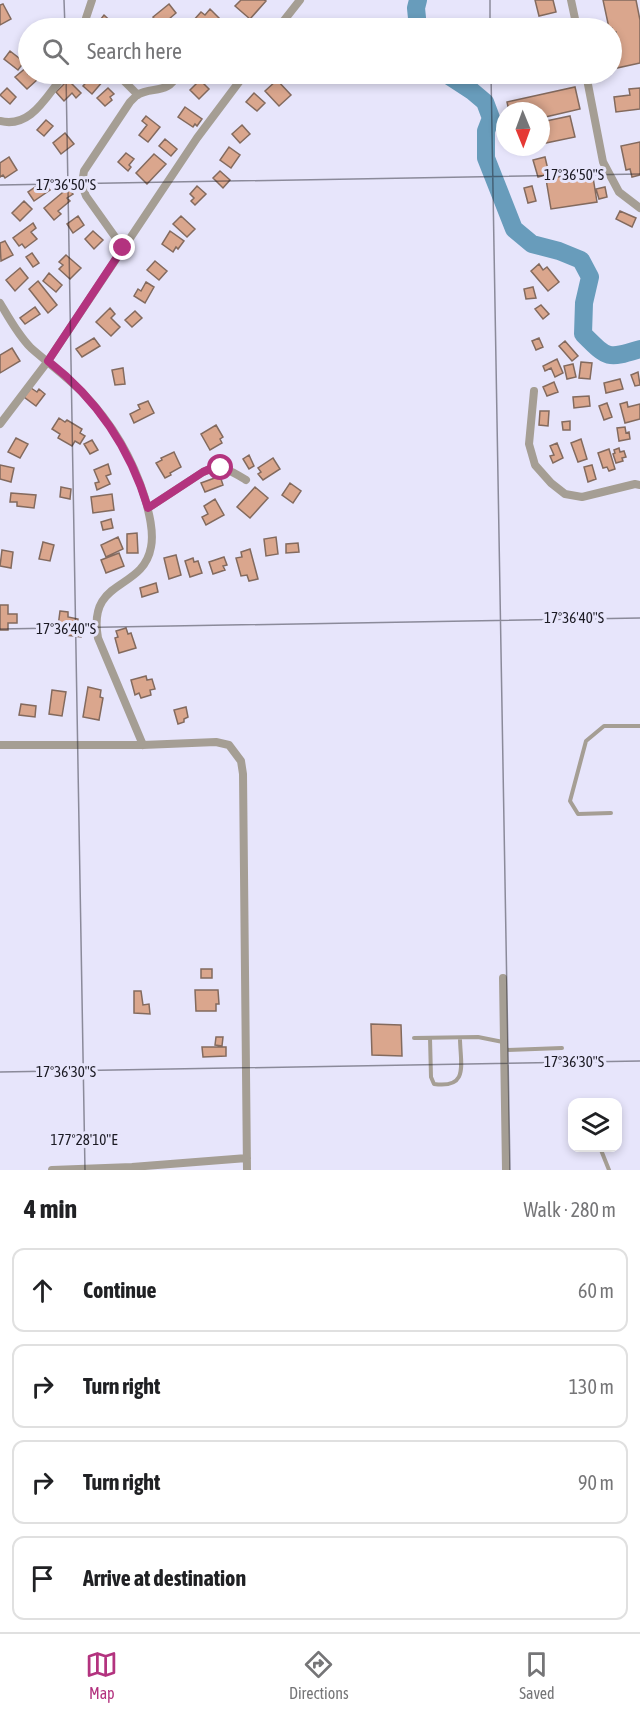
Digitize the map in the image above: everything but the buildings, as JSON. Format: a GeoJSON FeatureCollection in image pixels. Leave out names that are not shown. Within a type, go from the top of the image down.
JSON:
{"type":"FeatureCollection","features":[{"type":"Feature","properties":{"kind":"street"},"geometry":{"type":"LineString","coordinates":[[86,18],[92,0]]}},
{"type":"Feature","properties":{"kind":"street"},"geometry":{"type":"LineString","coordinates":[[286,18],[300,0]]}},
{"type":"Feature","properties":{"kind":"street"},"geometry":{"type":"LineString","coordinates":[[571,0],[575,18]]}},
{"type":"Feature","properties":{"kind":"street"},"geometry":{"type":"LineString","coordinates":[[0,121],[19,122],[30,116],[57,84]]}},
{"type":"Feature","properties":{"kind":"street"},"geometry":{"type":"LineString","coordinates":[[128,84],[138,94]]}},
{"type":"Feature","properties":{"kind":"street"},"geometry":{"type":"LineString","coordinates":[[123,248],[86,196],[82,180],[84,171],[130,102],[138,94],[156,91],[170,84]]}},
{"type":"Feature","properties":{"kind":"street"},"geometry":{"type":"LineString","coordinates":[[0,424],[48,361],[198,138],[238,84]]}},
{"type":"Feature","properties":{"kind":"street"},"geometry":{"type":"LineString","coordinates":[[587,84],[603,162],[620,192],[640,208]]}},
{"type":"Feature","properties":{"kind":"street"},"geometry":{"type":"LineString","coordinates":[[0,303],[30,347],[62,372],[105,419],[130,459],[148,508],[152,544],[149,558],[144,566],[104,597],[98,608],[96,624],[98,638],[142,745]]}},
{"type":"Feature","properties":{"kind":"street"},"geometry":{"type":"LineString","coordinates":[[534,392],[529,444],[535,465],[551,483],[566,494],[582,497],[635,484],[640,485]]}},
{"type":"Feature","properties":{"kind":"street"},"geometry":{"type":"LineString","coordinates":[[148,508],[212,468],[230,470],[246,480]]}},
{"type":"Feature","properties":{"kind":"street"},"geometry":{"type":"LineString","coordinates":[[0,745],[142,745],[216,742],[229,745],[241,761],[248,1170]]}},
{"type":"Feature","properties":{"kind":"street"},"geometry":{"type":"LineString","coordinates":[[503,978],[506,1170]]}},
{"type":"Feature","properties":{"kind":"street"},"geometry":{"type":"LineString","coordinates":[[52,1170],[132,1167],[247,1158]]}},
{"type":"Feature","properties":{"kind":"lane"},"geometry":{"type":"LineString","coordinates":[[611,813],[578,814],[570,801],[586,741],[604,726],[640,726]]}},
{"type":"Feature","properties":{"kind":"lane"},"geometry":{"type":"LineString","coordinates":[[414,1038],[478,1037],[504,1046],[562,1048]]}},
{"type":"Feature","properties":{"kind":"lane"},"geometry":{"type":"LineString","coordinates":[[430,1038],[430,1077],[434,1084],[449,1085],[456,1083],[461,1076],[460,1038]]}},
{"type":"Feature","properties":{"kind":"lane"},"geometry":{"type":"LineString","coordinates":[[602,1152],[609,1170]]}},
{"type":"Feature","properties":{"kind":"waterway"},"geometry":{"type":"LineString","coordinates":[[417,18],[418,0]]}},
{"type":"Feature","properties":{"kind":"waterway"},"geometry":{"type":"LineString","coordinates":[[461,84],[485,102],[491,118],[486,131],[486,158],[514,229],[532,244],[581,260],[590,277],[584,303],[583,334],[608,355],[640,349]]}},
{"type":"Feature","properties":{"kind":"route"},"geometry":{"type":"LineString","coordinates":[[123,248],[48,361],[85,395],[105,419],[130,459],[148,508],[203,472],[212,468],[221,468]]}}]}
